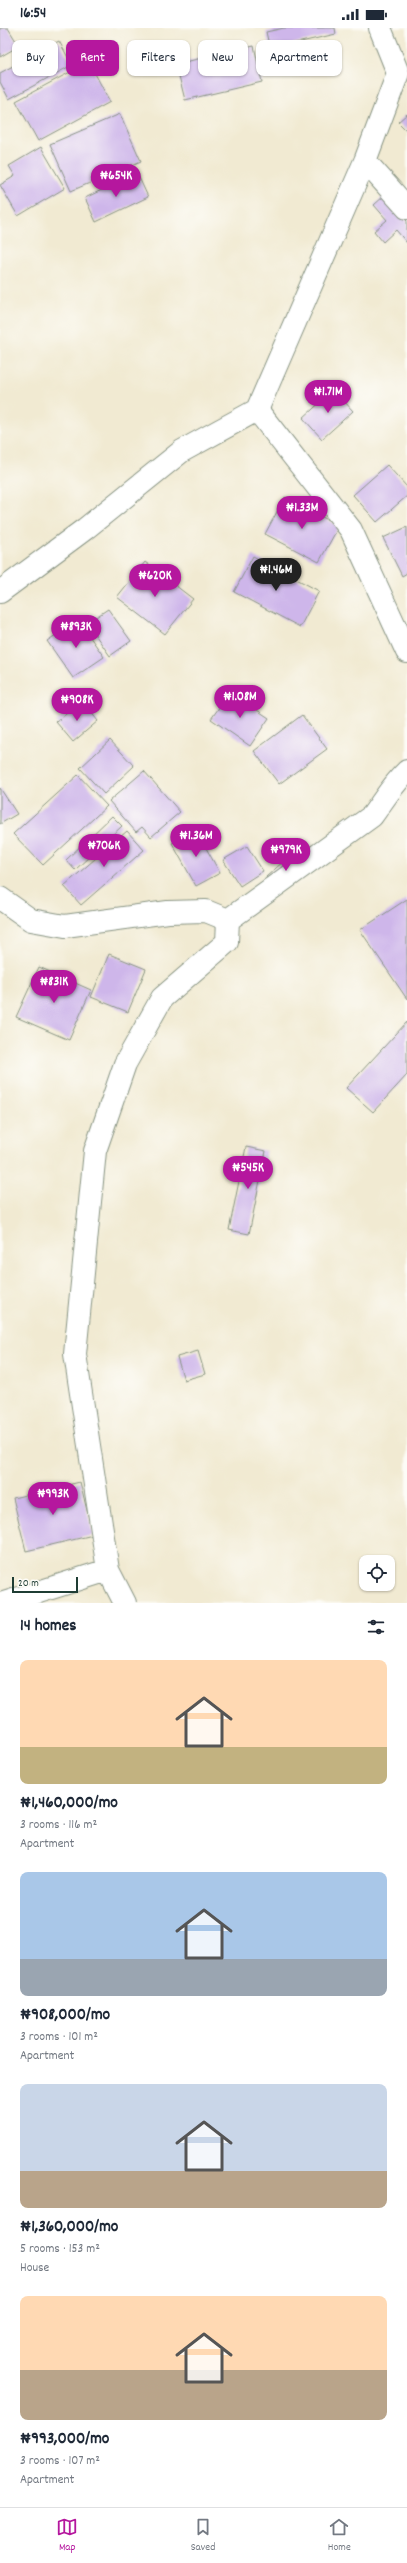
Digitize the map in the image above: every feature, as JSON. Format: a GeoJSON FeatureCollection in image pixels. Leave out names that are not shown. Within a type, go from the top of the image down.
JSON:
{"type":"FeatureCollection","features":[{"type":"Feature","properties":{"kind":"street"},"geometry":{"type":"LineString","coordinates":[[0,592],[85,529],[182,451],[257,410],[403,72],[380,28]]}},
{"type":"Feature","properties":{"kind":"street"},"geometry":{"type":"LineString","coordinates":[[365,161],[407,208]]}},
{"type":"Feature","properties":{"kind":"street"},"geometry":{"type":"LineString","coordinates":[[257,410],[351,530],[407,652]]}},
{"type":"Feature","properties":{"kind":"street"},"geometry":{"type":"LineString","coordinates":[[228,920],[372,816],[385,800],[392,785],[407,772]]}},
{"type":"Feature","properties":{"kind":"street"},"geometry":{"type":"LineString","coordinates":[[0,898],[31,920],[65,926],[168,912],[206,911],[228,920]]}},
{"type":"Feature","properties":{"kind":"street"},"geometry":{"type":"LineString","coordinates":[[125,1603],[108,1570],[75,1354],[95,1151],[125,1064],[162,998],[227,942],[228,920]]}},
{"type":"Feature","properties":{"kind":"street"},"geometry":{"type":"LineString","coordinates":[[4,1603],[108,1570]]}},
{"type":"Feature","properties":{"kind":"building"},"geometry":{"type":"Polygon","coordinates":[[[0,28],[8,28],[15,40],[12,40],[12,50],[0,57],[0,28]]]}},
{"type":"Feature","properties":{"kind":"building"},"geometry":{"type":"Polygon","coordinates":[[[284,28],[335,28],[336,34],[310,40],[268,40],[266,32],[284,28]]]}},
{"type":"Feature","properties":{"kind":"building"},"geometry":{"type":"Polygon","coordinates":[[[58,42],[66,54],[66,68],[58,73],[58,42]]]}},
{"type":"Feature","properties":{"kind":"building"},"geometry":{"type":"Polygon","coordinates":[[[254,46],[256,55],[256,76],[261,76],[262,82],[185,100],[179,76],[190,76],[190,61],[198,59],[198,76],[248,76],[248,47],[254,46]]]}},
{"type":"Feature","properties":{"kind":"building"},"geometry":{"type":"Polygon","coordinates":[[[12,66],[12,76],[52,76],[9,99],[0,82],[0,73],[12,66]]]}},
{"type":"Feature","properties":{"kind":"building"},"geometry":{"type":"Polygon","coordinates":[[[66,74],[66,76],[96,76],[110,102],[38,141],[16,101],[66,74]]]}},
{"type":"Feature","properties":{"kind":"building"},"geometry":{"type":"Polygon","coordinates":[[[120,114],[141,161],[71,191],[50,144],[120,114]]]}},
{"type":"Feature","properties":{"kind":"building"},"geometry":{"type":"Polygon","coordinates":[[[407,114],[407,131],[398,122],[407,114]]]}},
{"type":"Feature","properties":{"kind":"building"},"geometry":{"type":"Polygon","coordinates":[[[41,147],[65,188],[18,216],[0,185],[15,176],[9,166],[41,147]]]}},
{"type":"Feature","properties":{"kind":"building"},"geometry":{"type":"Polygon","coordinates":[[[137,173],[148,197],[96,222],[85,198],[137,173]]]}},
{"type":"Feature","properties":{"kind":"building"},"geometry":{"type":"Polygon","coordinates":[[[384,196],[407,221],[407,243],[396,230],[383,242],[374,231],[387,220],[374,205],[384,196]]]}},
{"type":"Feature","properties":{"kind":"building"},"geometry":{"type":"Polygon","coordinates":[[[334,390],[353,411],[322,439],[303,418],[334,390]]]}},
{"type":"Feature","properties":{"kind":"building"},"geometry":{"type":"Polygon","coordinates":[[[387,465],[407,487],[407,496],[377,522],[353,495],[387,465]]]}},
{"type":"Feature","properties":{"kind":"building"},"geometry":{"type":"Polygon","coordinates":[[[285,497],[339,526],[319,562],[265,534],[285,497]]]}},
{"type":"Feature","properties":{"kind":"building"},"geometry":{"type":"Polygon","coordinates":[[[407,527],[407,573],[402,576],[383,538],[407,527]]]}},
{"type":"Feature","properties":{"kind":"building"},"geometry":{"type":"Polygon","coordinates":[[[253,556],[319,591],[300,627],[234,592],[253,556]]]}},
{"type":"Feature","properties":{"kind":"building"},"geometry":{"type":"Polygon","coordinates":[[[145,562],[193,599],[165,634],[117,597],[145,562]]]}},
{"type":"Feature","properties":{"kind":"building"},"geometry":{"type":"Polygon","coordinates":[[[108,609],[131,641],[110,656],[87,623],[108,609]]]}},
{"type":"Feature","properties":{"kind":"building"},"geometry":{"type":"Polygon","coordinates":[[[78,620],[104,657],[73,678],[47,641],[78,620]]]}},
{"type":"Feature","properties":{"kind":"building"},"geometry":{"type":"Polygon","coordinates":[[[230,692],[269,718],[250,746],[211,719],[230,692]]]}},
{"type":"Feature","properties":{"kind":"building"},"geometry":{"type":"Polygon","coordinates":[[[82,701],[98,721],[73,742],[56,722],[82,701]]]}},
{"type":"Feature","properties":{"kind":"building"},"geometry":{"type":"Polygon","coordinates":[[[302,715],[327,749],[279,784],[254,751],[302,715]]]}},
{"type":"Feature","properties":{"kind":"building"},"geometry":{"type":"Polygon","coordinates":[[[110,740],[134,766],[104,794],[80,768],[110,740]]]}},
{"type":"Feature","properties":{"kind":"building"},"geometry":{"type":"Polygon","coordinates":[[[144,771],[180,812],[151,837],[142,827],[136,832],[109,801],[144,771]]]}},
{"type":"Feature","properties":{"kind":"building"},"geometry":{"type":"Polygon","coordinates":[[[78,775],[107,806],[43,865],[13,834],[78,775]]]}},
{"type":"Feature","properties":{"kind":"building"},"geometry":{"type":"Polygon","coordinates":[[[0,788],[17,814],[0,824],[0,788]]]}},
{"type":"Feature","properties":{"kind":"building"},"geometry":{"type":"Polygon","coordinates":[[[112,816],[122,826],[75,870],[66,860],[112,816]]]}},
{"type":"Feature","properties":{"kind":"building"},"geometry":{"type":"Polygon","coordinates":[[[196,830],[220,873],[196,886],[172,843],[196,830]]]}},
{"type":"Feature","properties":{"kind":"building"},"geometry":{"type":"Polygon","coordinates":[[[127,831],[144,850],[81,905],[64,886],[127,831]]]}},
{"type":"Feature","properties":{"kind":"building"},"geometry":{"type":"Polygon","coordinates":[[[247,846],[263,871],[240,886],[223,860],[247,846]]]}},
{"type":"Feature","properties":{"kind":"building"},"geometry":{"type":"Polygon","coordinates":[[[294,852],[306,866],[278,891],[266,877],[294,852]]]}},
{"type":"Feature","properties":{"kind":"building"},"geometry":{"type":"Polygon","coordinates":[[[407,899],[407,999],[360,930],[407,899]]]}},
{"type":"Feature","properties":{"kind":"building"},"geometry":{"type":"Polygon","coordinates":[[[109,954],[146,969],[128,1012],[91,997],[109,954]]]}},
{"type":"Feature","properties":{"kind":"building"},"geometry":{"type":"Polygon","coordinates":[[[39,967],[91,990],[69,1040],[16,1017],[39,967]]]}},
{"type":"Feature","properties":{"kind":"building"},"geometry":{"type":"Polygon","coordinates":[[[407,1022],[407,1075],[373,1112],[346,1088],[407,1022]]]}},
{"type":"Feature","properties":{"kind":"building"},"geometry":{"type":"Polygon","coordinates":[[[246,1147],[266,1151],[249,1234],[229,1230],[246,1147]]]}},
{"type":"Feature","properties":{"kind":"building"},"geometry":{"type":"Polygon","coordinates":[[[198,1351],[205,1374],[184,1380],[177,1357],[198,1351]]]}},
{"type":"Feature","properties":{"kind":"building"},"geometry":{"type":"Polygon","coordinates":[[[80,1482],[93,1535],[26,1551],[13,1498],[80,1482]]]}}]}
